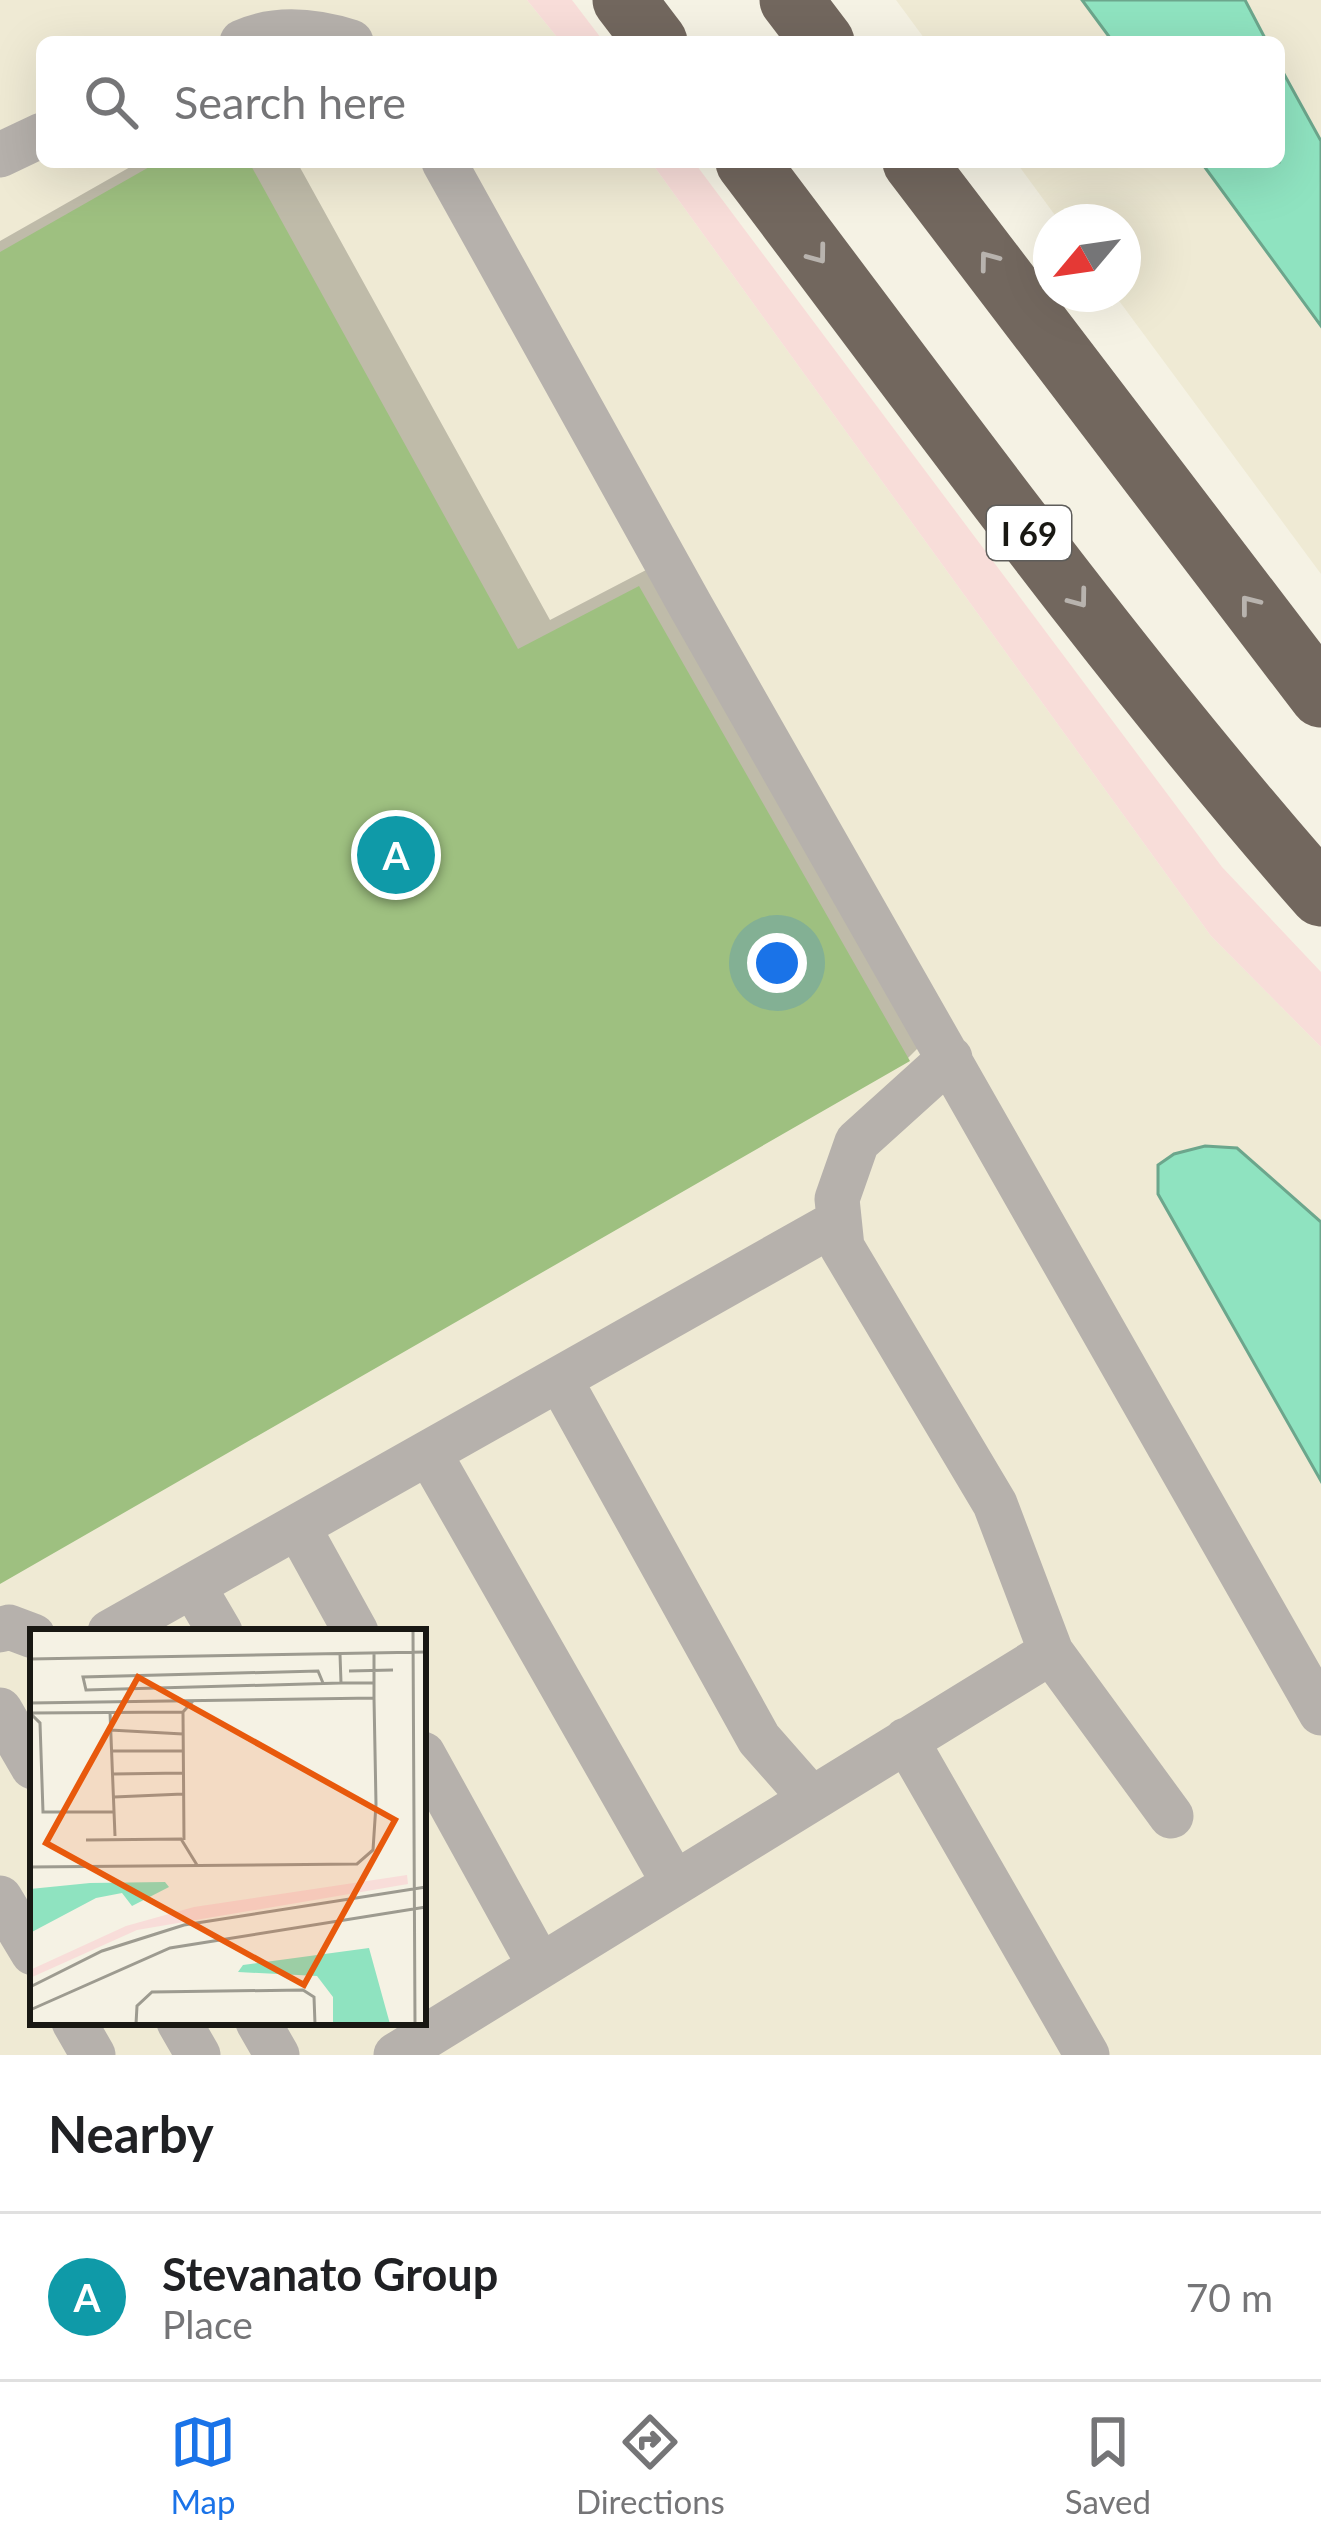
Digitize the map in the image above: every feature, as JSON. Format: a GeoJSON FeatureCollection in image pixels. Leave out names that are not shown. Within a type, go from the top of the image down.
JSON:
{"type":"FeatureCollection","features":[{"type":"Feature","properties":{"kind":"highway"},"geometry":{"type":"LineString","coordinates":[[624,0],[651,36]]}},
{"type":"Feature","properties":{"kind":"highway"},"geometry":{"type":"LineString","coordinates":[[791,0],[818,36]]}},
{"type":"Feature","properties":{"kind":"highway","name":"I 69"},"geometry":{"type":"LineString","coordinates":[[752,168],[1100,626],[1228,788],[1321,895]]}},
{"type":"Feature","properties":{"kind":"highway"},"geometry":{"type":"LineString","coordinates":[[919,168],[1321,696]]}},
{"type":"Feature","properties":{"kind":"lane"},"geometry":{"type":"LineString","coordinates":[[255,36],[317,32],[331,36]]}},
{"type":"Feature","properties":{"kind":"lane"},"geometry":{"type":"LineString","coordinates":[[0,155],[36,138]]}},
{"type":"Feature","properties":{"kind":"lane"},"geometry":{"type":"LineString","coordinates":[[448,168],[678,585],[1321,1713]]}},
{"type":"Feature","properties":{"kind":"lane"},"geometry":{"type":"LineString","coordinates":[[950,1058],[857,1142],[837,1199],[842,1247],[995,1504],[1052,1652],[1171,1816]]}},
{"type":"Feature","properties":{"kind":"lane"},"geometry":{"type":"LineString","coordinates":[[115,1629],[839,1221]]}},
{"type":"Feature","properties":{"kind":"lane"},"geometry":{"type":"LineString","coordinates":[[560,1380],[759,1739],[811,1798]]}},
{"type":"Feature","properties":{"kind":"lane"},"geometry":{"type":"LineString","coordinates":[[429,1453],[674,1883]]}},
{"type":"Feature","properties":{"kind":"lane"},"geometry":{"type":"LineString","coordinates":[[298,1527],[354,1629]]}},
{"type":"Feature","properties":{"kind":"lane"},"geometry":{"type":"LineString","coordinates":[[193,1586],[218,1629]]}},
{"type":"Feature","properties":{"kind":"lane"},"geometry":{"type":"LineString","coordinates":[[0,1630],[30,1635]]}},
{"type":"Feature","properties":{"kind":"lane"},"geometry":{"type":"LineString","coordinates":[[405,2040],[540,1966],[1052,1652]]}},
{"type":"Feature","properties":{"kind":"lane"},"geometry":{"type":"LineString","coordinates":[[0,1710],[30,1762]]}},
{"type":"Feature","properties":{"kind":"lane"},"geometry":{"type":"LineString","coordinates":[[906,1740],[1087,2055]]}},
{"type":"Feature","properties":{"kind":"lane"},"geometry":{"type":"LineString","coordinates":[[426,1759],[540,1966]]}},
{"type":"Feature","properties":{"kind":"lane"},"geometry":{"type":"LineString","coordinates":[[0,1898],[30,1949]]}},
{"type":"Feature","properties":{"kind":"lane"},"geometry":{"type":"LineString","coordinates":[[76,2025],[93,2055]]}},
{"type":"Feature","properties":{"kind":"lane"},"geometry":{"type":"LineString","coordinates":[[181,2025],[198,2055]]}},
{"type":"Feature","properties":{"kind":"lane"},"geometry":{"type":"LineString","coordinates":[[260,2025],[277,2055]]}},
{"type":"Feature","properties":{"kind":"shaded area"},"geometry":{"type":"Polygon","coordinates":[[[0,0],[527,0],[556,36],[36,36],[36,168],[655,168],[1211,936],[1321,1047],[1321,2055],[0,2055],[0,0]]]}},
{"type":"Feature","properties":{"kind":"shaded area"},"geometry":{"type":"Polygon","coordinates":[[[527,0],[572,0],[599,36],[556,36],[527,0]]]}},
{"type":"Feature","properties":{"kind":"shaded area"},"geometry":{"type":"Polygon","coordinates":[[[896,0],[1321,0],[1321,574],[1127,312],[1141,312],[1141,204],[1047,204],[1020,168],[1285,168],[1285,36],[923,36],[896,0]]]}},
{"type":"Feature","properties":{"kind":"shaded area"},"geometry":{"type":"Polygon","coordinates":[[[1082,0],[1245,0],[1264,36],[1109,36],[1082,0]]]}},
{"type":"Feature","properties":{"kind":"shaded area"},"geometry":{"type":"Polygon","coordinates":[[[1285,76],[1321,141],[1321,326],[1205,168],[1285,168],[1285,76]]]}},
{"type":"Feature","properties":{"kind":"shaded area"},"geometry":{"type":"Polygon","coordinates":[[[655,168],[698,168],[1222,867],[1321,972],[1321,1047],[1211,936],[655,168]]]}},
{"type":"Feature","properties":{"kind":"shaded area"},"geometry":{"type":"Polygon","coordinates":[[[1205,1146],[1237,1148],[1321,1222],[1321,1481],[1158,1194],[1158,1165],[1174,1154],[1205,1146]]]}},
{"type":"Feature","properties":{"kind":"building"},"geometry":{"type":"Polygon","coordinates":[[[147,168],[252,168],[518,649],[639,586],[910,1061],[0,1584],[0,252],[147,168]]]}},
{"type":"Feature","properties":{"kind":"place","name":"Stevanato Group"},"geometry":{"type":"Point","coordinates":[396,855]}}]}
